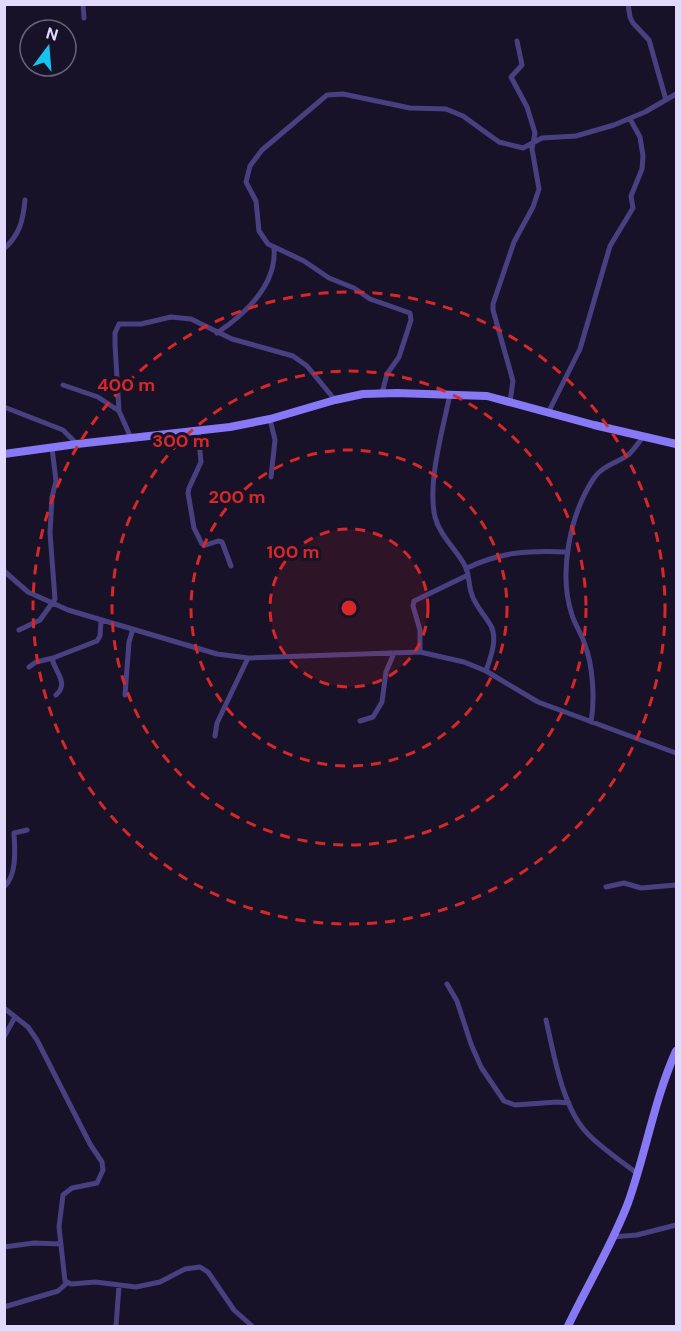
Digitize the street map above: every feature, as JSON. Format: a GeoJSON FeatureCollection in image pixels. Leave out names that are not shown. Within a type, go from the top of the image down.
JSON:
{"type":"FeatureCollection","features":[{"type":"Feature","properties":{"kind":"street"},"geometry":{"type":"LineString","coordinates":[[83,4],[84,18]]}},
{"type":"Feature","properties":{"kind":"street"},"geometry":{"type":"LineString","coordinates":[[628,4],[633,23],[649,40],[666,100]]}},
{"type":"Feature","properties":{"kind":"street"},"geometry":{"type":"LineString","coordinates":[[510,402],[513,381],[493,304],[514,242],[538,196],[539,182],[533,156],[535,133],[527,107],[512,77],[522,65],[517,42]]}},
{"type":"Feature","properties":{"kind":"street"},"geometry":{"type":"LineString","coordinates":[[382,393],[385,379],[399,357],[411,320],[410,313],[370,299],[354,288],[329,278],[304,261],[274,248],[262,238],[259,231],[257,207],[246,182],[250,166],[262,150],[327,95],[343,94],[410,108],[446,109],[463,116],[499,142],[523,148],[542,138],[576,136],[630,118],[676,94]]}},
{"type":"Feature","properties":{"kind":"street"},"geometry":{"type":"LineString","coordinates":[[548,413],[580,349],[610,246],[633,208],[631,196],[642,169],[644,156],[640,137],[630,118]]}},
{"type":"Feature","properties":{"kind":"street"},"geometry":{"type":"LineString","coordinates":[[4,249],[19,231],[23,221],[25,200]]}},
{"type":"Feature","properties":{"kind":"street"},"geometry":{"type":"LineString","coordinates":[[217,333],[253,303],[272,268],[275,257],[274,248]]}},
{"type":"Feature","properties":{"kind":"street"},"geometry":{"type":"LineString","coordinates":[[275,257],[283,252]]}},
{"type":"Feature","properties":{"kind":"street"},"geometry":{"type":"LineString","coordinates":[[131,438],[119,411],[115,333],[119,324],[141,324],[163,318],[191,319],[232,339],[293,356],[307,366],[335,400]]}},
{"type":"Feature","properties":{"kind":"street"},"geometry":{"type":"LineString","coordinates":[[229,325],[232,339]]}},
{"type":"Feature","properties":{"kind":"street"},"geometry":{"type":"LineString","coordinates":[[63,385],[98,397],[119,411]]}},
{"type":"Feature","properties":{"kind":"street"},"geometry":{"type":"LineString","coordinates":[[4,454],[198,432],[270,418],[363,394],[382,393],[487,396],[676,444]]}},
{"type":"Feature","properties":{"kind":"street"},"geometry":{"type":"LineString","coordinates":[[450,394],[437,455],[435,514],[438,526],[467,568],[471,594],[480,612],[492,627],[491,657],[486,671]]}},
{"type":"Feature","properties":{"kind":"street"},"geometry":{"type":"LineString","coordinates":[[4,407],[63,429],[77,444]]}},
{"type":"Feature","properties":{"kind":"street"},"geometry":{"type":"LineString","coordinates":[[270,418],[275,440],[271,477]]}},
{"type":"Feature","properties":{"kind":"street"},"geometry":{"type":"LineString","coordinates":[[198,432],[201,462],[188,493],[194,528],[202,544],[222,542],[231,566]]}},
{"type":"Feature","properties":{"kind":"street"},"geometry":{"type":"LineString","coordinates":[[591,722],[594,701],[589,662],[583,638],[572,615],[567,580],[567,552],[579,507],[595,477],[606,467],[627,456],[643,437]]}},
{"type":"Feature","properties":{"kind":"street"},"geometry":{"type":"LineString","coordinates":[[19,630],[40,620],[55,599],[50,532],[52,497],[56,482],[52,448]]}},
{"type":"Feature","properties":{"kind":"street"},"geometry":{"type":"LineString","coordinates":[[467,568],[493,556],[507,553],[567,552]]}},
{"type":"Feature","properties":{"kind":"street"},"geometry":{"type":"LineString","coordinates":[[4,571],[28,592],[51,603],[101,622],[217,654],[248,658],[420,652],[464,662],[486,671],[538,702],[676,753]]}},
{"type":"Feature","properties":{"kind":"street"},"geometry":{"type":"LineString","coordinates":[[420,652],[420,630],[413,606],[414,601],[468,575]]}},
{"type":"Feature","properties":{"kind":"street"},"geometry":{"type":"LineString","coordinates":[[29,667],[36,662],[97,641],[100,636],[101,622]]}},
{"type":"Feature","properties":{"kind":"street"},"geometry":{"type":"LineString","coordinates":[[125,695],[129,642],[133,629]]}},
{"type":"Feature","properties":{"kind":"street"},"geometry":{"type":"LineString","coordinates":[[360,722],[373,717],[382,702],[386,672],[393,653]]}},
{"type":"Feature","properties":{"kind":"street"},"geometry":{"type":"LineString","coordinates":[[53,658],[62,686],[56,695]]}},
{"type":"Feature","properties":{"kind":"street"},"geometry":{"type":"LineString","coordinates":[[215,736],[217,723],[248,658]]}},
{"type":"Feature","properties":{"kind":"street"},"geometry":{"type":"LineString","coordinates":[[4,887],[10,883],[15,854],[14,833],[27,830]]}},
{"type":"Feature","properties":{"kind":"street"},"geometry":{"type":"LineString","coordinates":[[606,887],[624,883],[641,888],[676,885]]}},
{"type":"Feature","properties":{"kind":"street"},"geometry":{"type":"LineString","coordinates":[[447,984],[457,1001],[481,1066],[504,1101],[515,1105],[569,1103]]}},
{"type":"Feature","properties":{"kind":"street"},"geometry":{"type":"LineString","coordinates":[[4,1008],[28,1028],[37,1040],[90,1144],[102,1162],[103,1170],[97,1183],[72,1188],[63,1195],[59,1227],[62,1265],[65,1281],[68,1283]]}},
{"type":"Feature","properties":{"kind":"street"},"geometry":{"type":"LineString","coordinates":[[4,1037],[15,1017]]}},
{"type":"Feature","properties":{"kind":"street"},"geometry":{"type":"LineString","coordinates":[[546,1020],[559,1072],[576,1118],[587,1133],[638,1174]]}},
{"type":"Feature","properties":{"kind":"street"},"geometry":{"type":"LineString","coordinates":[[568,1326],[627,1205],[638,1174],[655,1108],[676,1051]]}},
{"type":"Feature","properties":{"kind":"street"},"geometry":{"type":"LineString","coordinates":[[612,1237],[676,1225]]}},
{"type":"Feature","properties":{"kind":"street"},"geometry":{"type":"LineString","coordinates":[[4,1247],[34,1243],[61,1244]]}},
{"type":"Feature","properties":{"kind":"street"},"geometry":{"type":"LineString","coordinates":[[4,1307],[58,1291],[68,1283],[95,1282],[136,1287],[151,1285],[185,1269],[200,1267],[208,1272],[234,1310],[252,1326]]}},
{"type":"Feature","properties":{"kind":"street"},"geometry":{"type":"LineString","coordinates":[[116,1326],[119,1286]]}}]}
